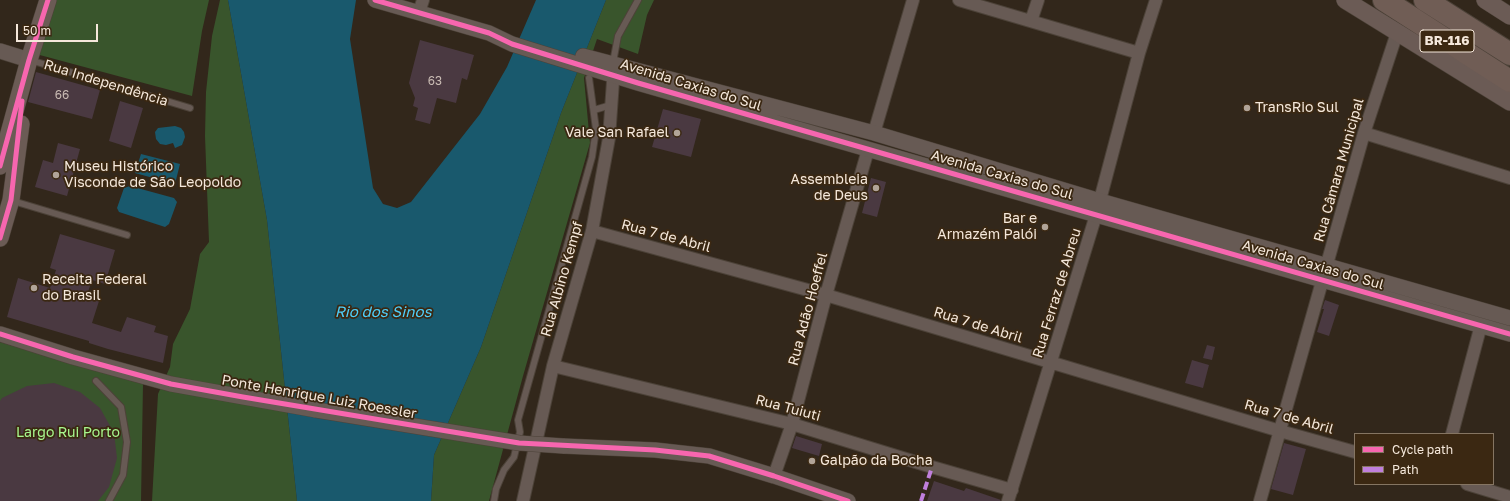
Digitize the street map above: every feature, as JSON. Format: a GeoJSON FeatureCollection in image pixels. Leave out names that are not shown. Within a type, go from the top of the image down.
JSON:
{"type":"FeatureCollection","features":[{"type":"Feature","properties":{"kind":"highway","name":"BR-116"},"geometry":{"type":"LineString","coordinates":[[1384,0],[1510,81]]}},
{"type":"Feature","properties":{"kind":"highway","name":"BR-116"},"geometry":{"type":"LineString","coordinates":[[1425,0],[1510,54]]}},
{"type":"Feature","properties":{"kind":"main road"},"geometry":{"type":"LineString","coordinates":[[0,166],[29,60],[48,0]]}},
{"type":"Feature","properties":{"kind":"main road"},"geometry":{"type":"LineString","coordinates":[[1345,0],[1397,33],[1415,39],[1510,102]]}},
{"type":"Feature","properties":{"kind":"main road"},"geometry":{"type":"LineString","coordinates":[[1485,0],[1510,16]]}},
{"type":"Feature","properties":{"kind":"main road"},"geometry":{"type":"LineString","coordinates":[[0,238],[6,198],[21,122],[24,79]]}},
{"type":"Feature","properties":{"kind":"street","name":"Avenida Caxias do Sul"},"geometry":{"type":"LineString","coordinates":[[375,0],[396,6],[421,6],[489,34],[588,67],[614,69],[874,134],[1323,281],[1510,334]]}},
{"type":"Feature","properties":{"kind":"street"},"geometry":{"type":"LineString","coordinates":[[874,134],[913,0]]}},
{"type":"Feature","properties":{"kind":"street"},"geometry":{"type":"LineString","coordinates":[[959,0],[1139,52]]}},
{"type":"Feature","properties":{"kind":"street"},"geometry":{"type":"LineString","coordinates":[[1031,21],[1038,0]]}},
{"type":"Feature","properties":{"kind":"street","name":"Rua Ferraz de Abreu"},"geometry":{"type":"LineString","coordinates":[[1010,495],[1052,363],[1098,208],[1139,52],[1156,0]]}},
{"type":"Feature","properties":{"kind":"street","name":"Rua Câmara Municipal"},"geometry":{"type":"LineString","coordinates":[[1260,501],[1364,133],[1397,33]]}},
{"type":"Feature","properties":{"kind":"street","name":"Rua Independência"},"geometry":{"type":"LineString","coordinates":[[0,51],[29,60]]}},
{"type":"Feature","properties":{"kind":"street","name":"Avenida Caxias do Sul"},"geometry":{"type":"LineString","coordinates":[[614,69],[868,150],[1327,265],[1510,318]]}},
{"type":"Feature","properties":{"kind":"street","name":"Rua Albino Kempf"},"geometry":{"type":"LineString","coordinates":[[523,501],[553,366],[592,231],[609,138],[614,69]]}},
{"type":"Feature","properties":{"kind":"street"},"geometry":{"type":"LineString","coordinates":[[1364,133],[1510,178]]}},
{"type":"Feature","properties":{"kind":"street","name":"Rua Adão Hoeffel"},"geometry":{"type":"LineString","coordinates":[[774,476],[792,424],[826,295],[868,150]]}},
{"type":"Feature","properties":{"kind":"street","name":"Rua 7 de Abril"},"geometry":{"type":"LineString","coordinates":[[592,231],[826,295],[1354,452]]}},
{"type":"Feature","properties":{"kind":"street"},"geometry":{"type":"LineString","coordinates":[[1452,433],[1481,325]]}},
{"type":"Feature","properties":{"kind":"street","name":"Ponte Henrique Luiz Roessler"},"geometry":{"type":"LineString","coordinates":[[0,334],[73,357],[171,384],[243,397],[518,443],[655,450],[709,456],[848,501]]}},
{"type":"Feature","properties":{"kind":"street","name":"Rua Tuiuti"},"geometry":{"type":"LineString","coordinates":[[553,366],[792,424],[932,467],[1010,495]]}},
{"type":"Feature","properties":{"kind":"street"},"geometry":{"type":"LineString","coordinates":[[1470,485],[1509,497]]}},
{"type":"Feature","properties":{"kind":"lane"},"geometry":{"type":"LineString","coordinates":[[614,69],[614,57],[618,36],[638,0]]}},
{"type":"Feature","properties":{"kind":"lane","name":"Rua Independência"},"geometry":{"type":"LineString","coordinates":[[29,60],[190,108]]}},
{"type":"Feature","properties":{"kind":"lane"},"geometry":{"type":"LineString","coordinates":[[494,501],[496,489],[504,470],[514,457],[520,432],[518,420],[592,157],[596,129],[588,67]]}},
{"type":"Feature","properties":{"kind":"lane"},"geometry":{"type":"LineString","coordinates":[[594,110],[612,105]]}},
{"type":"Feature","properties":{"kind":"lane"},"geometry":{"type":"LineString","coordinates":[[6,198],[127,235]]}},
{"type":"Feature","properties":{"kind":"lane"},"geometry":{"type":"LineString","coordinates":[[96,381],[121,408],[127,442],[123,474],[109,501]]}},
{"type":"Feature","properties":{"kind":"green space"},"geometry":{"type":"Polygon","coordinates":[[[52,0],[209,0],[202,31],[192,96],[36,54],[52,0]]]}},
{"type":"Feature","properties":{"kind":"green space"},"geometry":{"type":"Polygon","coordinates":[[[220,0],[228,0],[267,220],[297,501],[152,501],[158,394],[170,367],[173,344],[190,309],[200,254],[209,242],[205,136],[206,92],[212,36],[220,0]]]}},
{"type":"Feature","properties":{"kind":"green space"},"geometry":{"type":"Polygon","coordinates":[[[606,0],[654,0],[647,15],[638,54],[597,39],[584,78],[590,143],[523,376],[489,501],[431,501],[434,455],[481,347],[561,113],[606,0]]]}},
{"type":"Feature","properties":{"kind":"green space","name":"Largo Rui Porto"},"geometry":{"type":"Polygon","coordinates":[[[0,342],[143,384],[141,501],[0,501],[0,342]]]}},
{"type":"Feature","properties":{"kind":"water","name":"Rio dos Sinos"},"geometry":{"type":"Polygon","coordinates":[[[228,0],[356,0],[350,39],[373,188],[383,204],[397,208],[411,202],[480,114],[507,67],[536,0],[606,0],[561,113],[481,347],[434,455],[431,501],[297,501],[267,220],[228,0]]]}},
{"type":"Feature","properties":{"kind":"water"},"geometry":{"type":"Polygon","coordinates":[[[175,126],[181,128],[184,132],[185,137],[182,145],[175,148],[173,143],[166,145],[160,144],[156,139],[155,132],[158,128],[175,126]]]}},
{"type":"Feature","properties":{"kind":"water"},"geometry":{"type":"Polygon","coordinates":[[[141,154],[180,164],[175,184],[135,173],[141,154]]]}},
{"type":"Feature","properties":{"kind":"water"},"geometry":{"type":"Polygon","coordinates":[[[130,186],[174,198],[177,202],[169,224],[165,227],[119,212],[117,208],[124,188],[130,186]]]}},
{"type":"Feature","properties":{"kind":"building"},"geometry":{"type":"Polygon","coordinates":[[[420,40],[474,55],[467,80],[462,78],[456,103],[437,98],[430,124],[415,120],[418,108],[413,106],[415,98],[409,83],[420,40]]]}},
{"type":"Feature","properties":{"kind":"building"},"geometry":{"type":"Polygon","coordinates":[[[36,72],[100,90],[92,119],[28,102],[36,72]]]}},
{"type":"Feature","properties":{"kind":"building"},"geometry":{"type":"Polygon","coordinates":[[[120,101],[143,108],[131,148],[109,141],[120,101]]]}},
{"type":"Feature","properties":{"kind":"building","name":"Vale San Rafael"},"geometry":{"type":"Polygon","coordinates":[[[663,109],[701,119],[691,157],[652,147],[663,109]]]}},
{"type":"Feature","properties":{"kind":"building","name":"Museu Histórico Visconde de São Leopoldo"},"geometry":{"type":"Polygon","coordinates":[[[58,143],[80,149],[67,196],[35,187],[43,160],[53,163],[58,143]]]}},
{"type":"Feature","properties":{"kind":"building"},"geometry":{"type":"Polygon","coordinates":[[[871,178],[886,182],[877,217],[862,213],[871,178]]]}},
{"type":"Feature","properties":{"kind":"building","name":"Receita Federal do Brasil"},"geometry":{"type":"Polygon","coordinates":[[[60,234],[115,250],[105,284],[92,280],[86,298],[99,301],[92,323],[121,332],[127,317],[156,326],[154,332],[168,336],[163,363],[108,349],[89,343],[89,341],[7,317],[18,278],[50,288],[56,270],[50,268],[60,234]]]}},
{"type":"Feature","properties":{"kind":"building"},"geometry":{"type":"Polygon","coordinates":[[[1325,300],[1339,305],[1329,336],[1317,332],[1324,309],[1322,309],[1325,300]]]}},
{"type":"Feature","properties":{"kind":"building"},"geometry":{"type":"Polygon","coordinates":[[[1207,345],[1215,347],[1212,360],[1203,358],[1207,345]]]}},
{"type":"Feature","properties":{"kind":"building"},"geometry":{"type":"Polygon","coordinates":[[[1192,360],[1209,365],[1203,388],[1185,383],[1192,360]]]}},
{"type":"Feature","properties":{"kind":"building","name":"Largo Rui Porto"},"geometry":{"type":"Polygon","coordinates":[[[54,383],[80,392],[100,408],[114,433],[117,458],[109,487],[98,501],[0,501],[0,401],[2,398],[27,386],[54,383]]]}},
{"type":"Feature","properties":{"kind":"building"},"geometry":{"type":"Polygon","coordinates":[[[796,436],[822,444],[819,456],[792,448],[796,436]]]}},
{"type":"Feature","properties":{"kind":"building"},"geometry":{"type":"Polygon","coordinates":[[[1284,443],[1306,449],[1293,495],[1271,489],[1284,443]]]}},
{"type":"Feature","properties":{"kind":"building"},"geometry":{"type":"Polygon","coordinates":[[[934,481],[964,491],[966,488],[1001,500],[927,501],[934,481]]]}},
{"type":"Feature","properties":{"kind":"marked path"},"geometry":{"type":"LineString","coordinates":[[921,501],[932,467]]}},
{"type":"Feature","properties":{"kind":"cycle path"},"geometry":{"type":"LineString","coordinates":[[0,166],[29,60],[48,0]]}},
{"type":"Feature","properties":{"kind":"cycle path"},"geometry":{"type":"LineString","coordinates":[[375,0],[489,33],[512,44],[638,83],[1510,334]]}},
{"type":"Feature","properties":{"kind":"cycle path"},"geometry":{"type":"LineString","coordinates":[[0,238],[11,200],[22,101]]}},
{"type":"Feature","properties":{"kind":"cycle path"},"geometry":{"type":"LineString","coordinates":[[0,334],[73,357],[171,384],[243,397],[519,443],[655,450],[709,456],[848,501]]}},
{"type":"Feature","properties":{"kind":"place","name":"TransRio Sul"},"geometry":{"type":"Point","coordinates":[1247,108]}},
{"type":"Feature","properties":{"kind":"place","name":"Vale San Rafael"},"geometry":{"type":"Point","coordinates":[677,133]}},
{"type":"Feature","properties":{"kind":"place","name":"Museu Histórico Visconde de São Leopoldo"},"geometry":{"type":"Point","coordinates":[56,175]}},
{"type":"Feature","properties":{"kind":"place","name":"Assembleia de Deus"},"geometry":{"type":"Point","coordinates":[876,188]}},
{"type":"Feature","properties":{"kind":"place","name":"Bar e Armazém Palói"},"geometry":{"type":"Point","coordinates":[1045,227]}},
{"type":"Feature","properties":{"kind":"place","name":"Receita Federal do Brasil"},"geometry":{"type":"Point","coordinates":[34,288]}},
{"type":"Feature","properties":{"kind":"place","name":"Galpão da Bocha"},"geometry":{"type":"Point","coordinates":[812,461]}}]}
